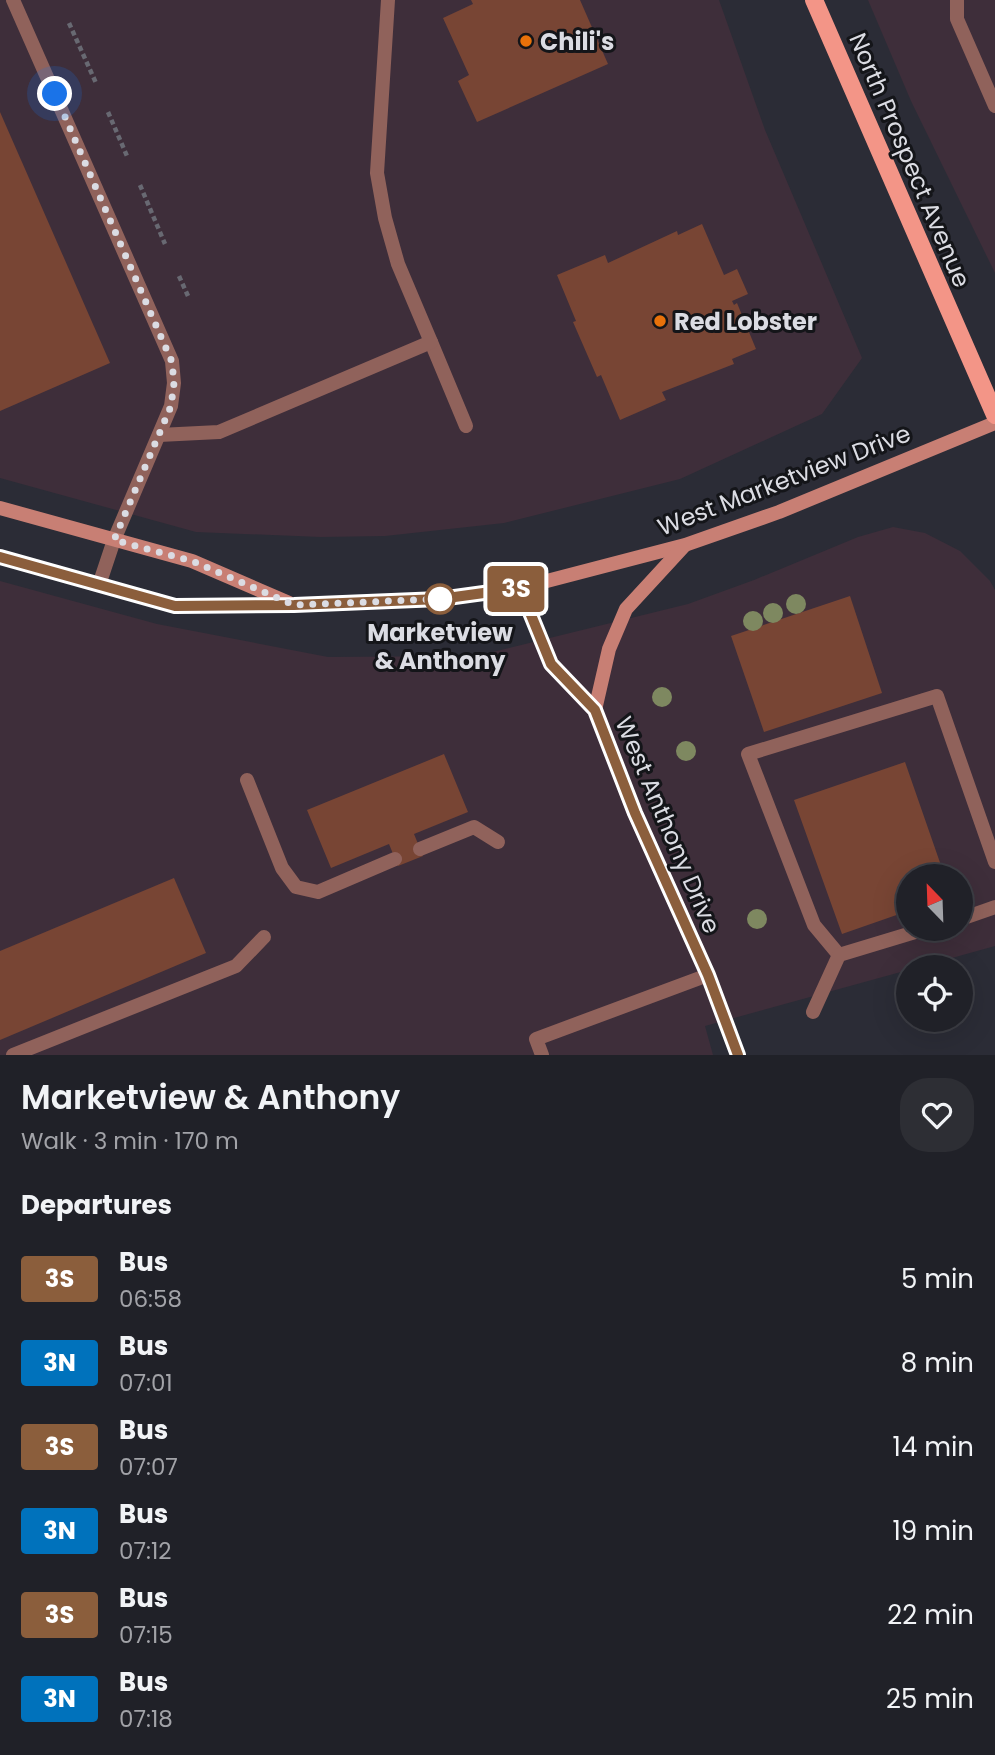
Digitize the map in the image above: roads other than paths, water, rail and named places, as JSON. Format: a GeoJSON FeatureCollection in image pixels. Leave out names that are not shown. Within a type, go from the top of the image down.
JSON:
{"type":"FeatureCollection","features":[{"type":"Feature","properties":{"kind":"main road","name":"North Prospect Avenue"},"geometry":{"type":"LineString","coordinates":[[814,0],[995,415]]}},
{"type":"Feature","properties":{"kind":"main road","name":"West Marketview Drive"},"geometry":{"type":"LineString","coordinates":[[0,557],[175,606],[294,605],[440,599],[520,588],[685,545],[779,512],[995,423]]}},
{"type":"Feature","properties":{"kind":"main road","name":"West Marketview Drive"},"geometry":{"type":"LineString","coordinates":[[0,508],[192,561],[294,605]]}},
{"type":"Feature","properties":{"kind":"main road"},"geometry":{"type":"LineString","coordinates":[[595,710],[609,649],[626,609],[685,545]]}},
{"type":"Feature","properties":{"kind":"main road","name":"West Anthony Drive"},"geometry":{"type":"LineString","coordinates":[[520,588],[551,664],[595,710],[635,813],[708,975],[738,1055]]}},
{"type":"Feature","properties":{"kind":"lane"},"geometry":{"type":"LineString","coordinates":[[13,0],[172,362],[174,383],[171,406],[114,540],[99,585]]}},
{"type":"Feature","properties":{"kind":"lane"},"geometry":{"type":"LineString","coordinates":[[388,0],[377,173],[385,218],[398,264],[466,426]]}},
{"type":"Feature","properties":{"kind":"lane"},"geometry":{"type":"LineString","coordinates":[[957,0],[957,19],[995,106]]}},
{"type":"Feature","properties":{"kind":"lane"},"geometry":{"type":"LineString","coordinates":[[159,435],[219,432],[431,342]]}},
{"type":"Feature","properties":{"kind":"lane"},"geometry":{"type":"LineString","coordinates":[[839,956],[814,925],[748,754],[937,696],[995,862]]}},
{"type":"Feature","properties":{"kind":"lane"},"geometry":{"type":"LineString","coordinates":[[247,780],[282,869],[296,887],[318,892],[395,859]]}},
{"type":"Feature","properties":{"kind":"lane"},"geometry":{"type":"LineString","coordinates":[[420,849],[474,827],[498,842]]}},
{"type":"Feature","properties":{"kind":"lane"},"geometry":{"type":"LineString","coordinates":[[973,915],[995,907]]}},
{"type":"Feature","properties":{"kind":"lane"},"geometry":{"type":"LineString","coordinates":[[13,1055],[236,966],[264,937]]}},
{"type":"Feature","properties":{"kind":"lane"},"geometry":{"type":"LineString","coordinates":[[813,1012],[839,956],[896,938]]}},
{"type":"Feature","properties":{"kind":"lane"},"geometry":{"type":"LineString","coordinates":[[542,1055],[536,1039],[708,975]]}},
{"type":"Feature","properties":{"kind":"place","name":"Chili's"},"geometry":{"type":"Point","coordinates":[526,41]}},
{"type":"Feature","properties":{"kind":"place","name":"Red Lobster"},"geometry":{"type":"Point","coordinates":[660,321]}},
{"type":"Feature","properties":{"kind":"place","name":"Marketview & Anthony"},"geometry":{"type":"Point","coordinates":[440,599]}}]}
